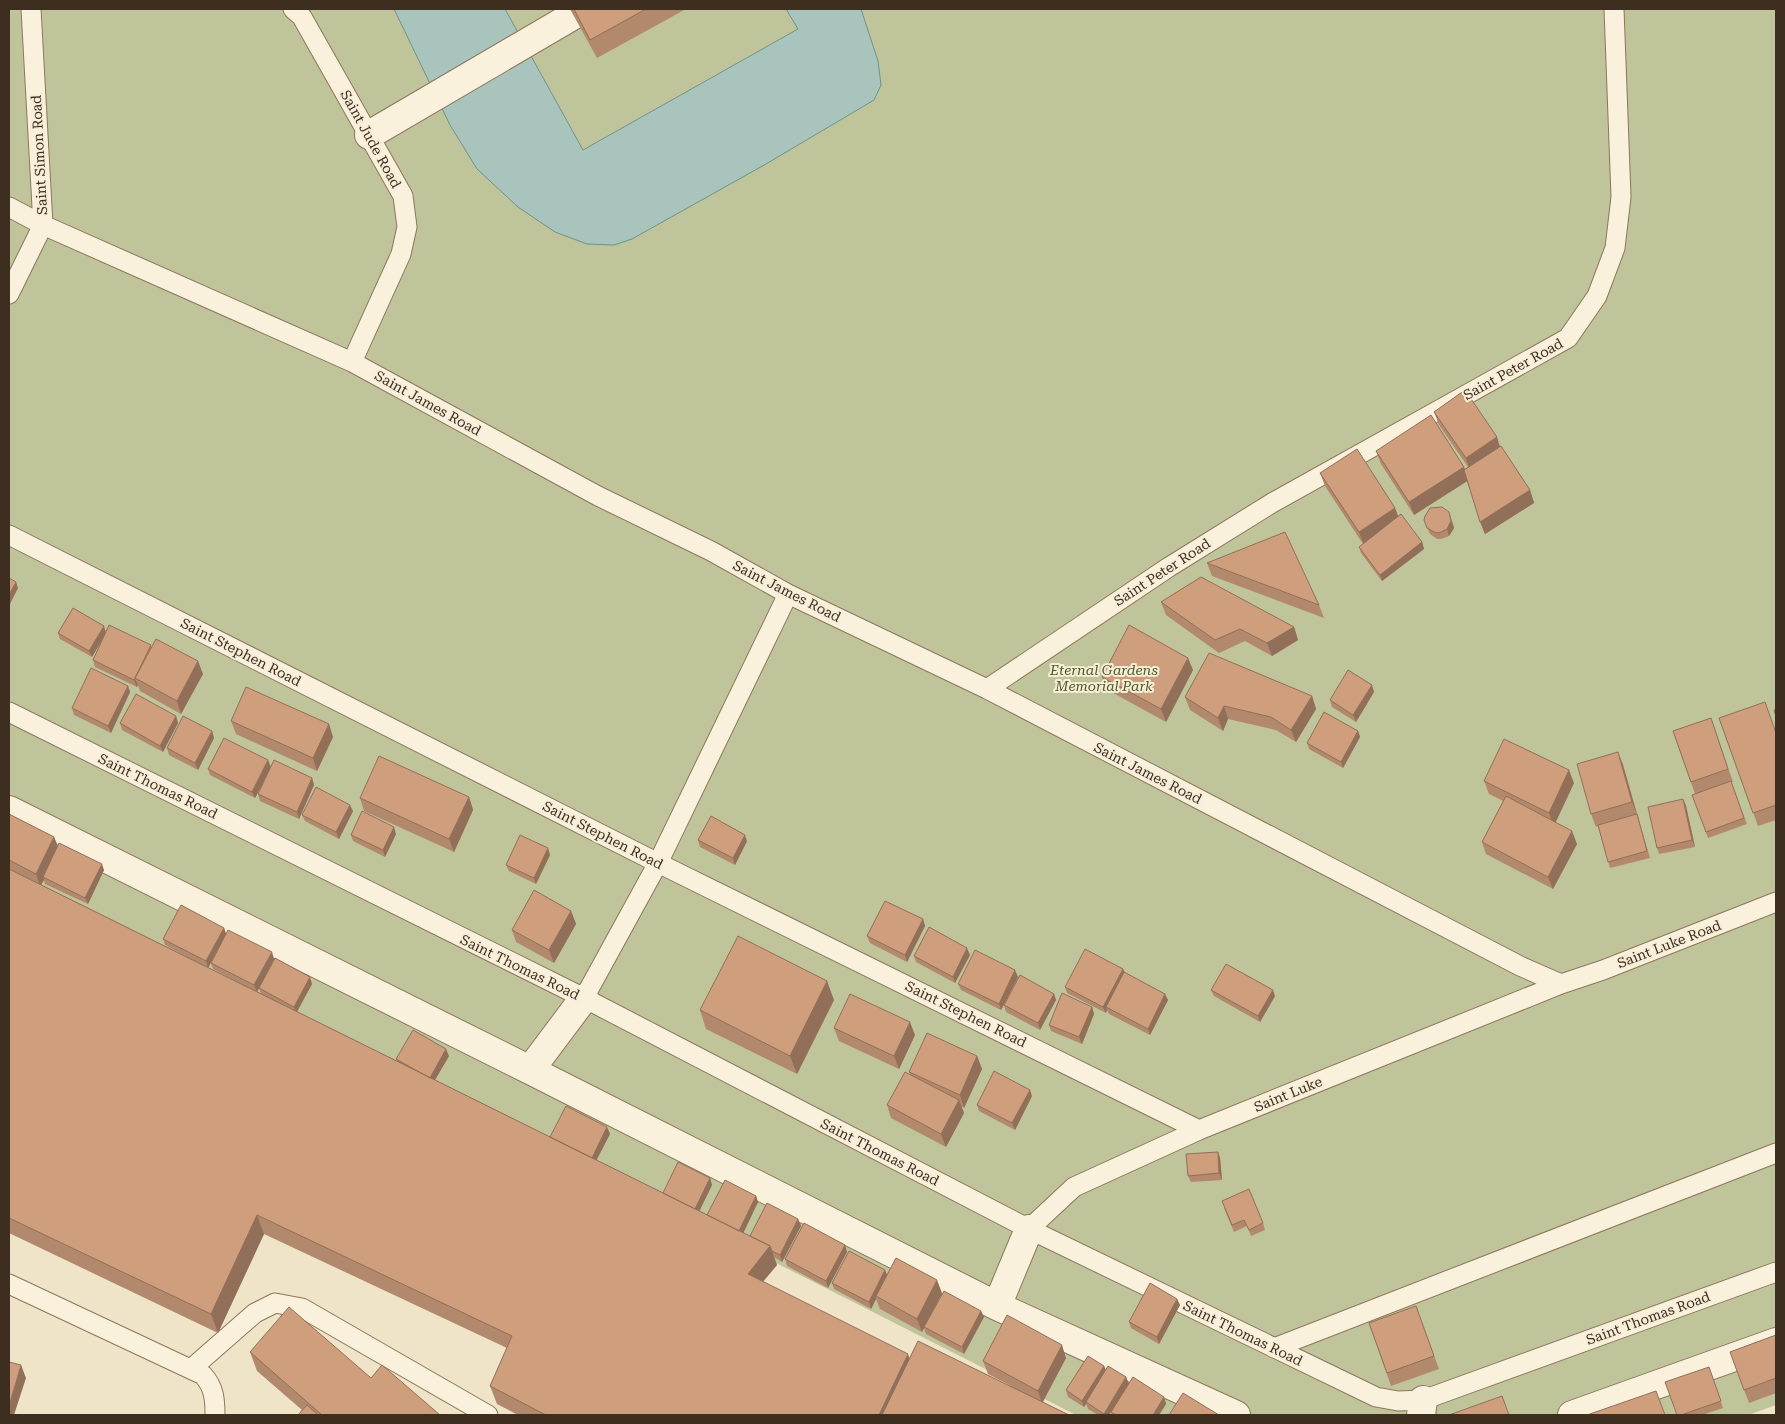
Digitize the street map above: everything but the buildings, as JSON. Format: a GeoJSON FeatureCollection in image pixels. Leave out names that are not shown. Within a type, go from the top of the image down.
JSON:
{"type":"FeatureCollection","features":[{"type":"Feature","properties":{"kind":"street"},"geometry":{"type":"LineString","coordinates":[[369,135],[574,15]]}},
{"type":"Feature","properties":{"kind":"street"},"geometry":{"type":"LineString","coordinates":[[9,810],[530,1070],[996,1306],[1236,1415]]}},
{"type":"Feature","properties":{"kind":"street"},"geometry":{"type":"LineString","coordinates":[[530,1070],[584,998]]}},
{"type":"Feature","properties":{"kind":"street"},"geometry":{"type":"LineString","coordinates":[[996,1306],[1029,1229]]}},
{"type":"Feature","properties":{"kind":"street"},"geometry":{"type":"LineString","coordinates":[[1572,1415],[1776,1342]]}},
{"type":"Feature","properties":{"kind":"lane","name":"Saint Simon Road"},"geometry":{"type":"LineString","coordinates":[[9,294],[43,225],[31,9]]}},
{"type":"Feature","properties":{"kind":"lane","name":"Saint Jude Road"},"geometry":{"type":"LineString","coordinates":[[293,9],[302,17],[403,196],[407,227],[401,254],[352,362]]}},
{"type":"Feature","properties":{"kind":"lane","name":"Saint Peter Road"},"geometry":{"type":"LineString","coordinates":[[987,689],[1169,567],[1272,503],[1568,338],[1597,296],[1615,248],[1621,197],[1614,9]]}},
{"type":"Feature","properties":{"kind":"lane","name":"Saint James Road"},"geometry":{"type":"LineString","coordinates":[[9,207],[43,225],[352,362],[598,496],[711,551],[788,594],[987,689],[1520,966],[1561,984]]}},
{"type":"Feature","properties":{"kind":"lane","name":"Saint Stephen Road"},"geometry":{"type":"LineString","coordinates":[[9,535],[658,863],[1200,1130]]}},
{"type":"Feature","properties":{"kind":"lane"},"geometry":{"type":"LineString","coordinates":[[584,998],[658,863],[788,594]]}},
{"type":"Feature","properties":{"kind":"lane","name":"Saint Thomas Road"},"geometry":{"type":"LineString","coordinates":[[9,712],[584,998],[1029,1229],[1376,1397],[1422,1407],[1776,1272]]}},
{"type":"Feature","properties":{"kind":"lane","name":"Saint Luke Road"},"geometry":{"type":"LineString","coordinates":[[1561,984],[1602,970],[1776,902]]}},
{"type":"Feature","properties":{"kind":"lane","name":"Saint Luke"},"geometry":{"type":"LineString","coordinates":[[1029,1229],[1074,1187],[1200,1130],[1561,984]]}},
{"type":"Feature","properties":{"kind":"lane"},"geometry":{"type":"LineString","coordinates":[[1274,1348],[1776,1154]]}},
{"type":"Feature","properties":{"kind":"lane"},"geometry":{"type":"LineString","coordinates":[[9,1284],[203,1374],[210,1382],[213,1390],[215,1415]]}},
{"type":"Feature","properties":{"kind":"lane"},"geometry":{"type":"LineString","coordinates":[[192,1369],[254,1313],[275,1303],[302,1308],[488,1415]]}},
{"type":"Feature","properties":{"kind":"green space","name":"Eternal Gardens Memorial Park"},"geometry":{"type":"Polygon","coordinates":[[[9,9],[1776,9],[1776,1405],[1748,1415],[1076,1415],[9,874],[9,9]]]}},
{"type":"Feature","properties":{"kind":"water"},"geometry":{"type":"Polygon","coordinates":[[[394,9],[505,9],[583,150],[798,29],[786,9],[861,9],[878,61],[881,85],[874,100],[766,164],[632,239],[614,245],[587,244],[555,232],[518,207],[477,169],[450,125],[394,9]]]}}]}
